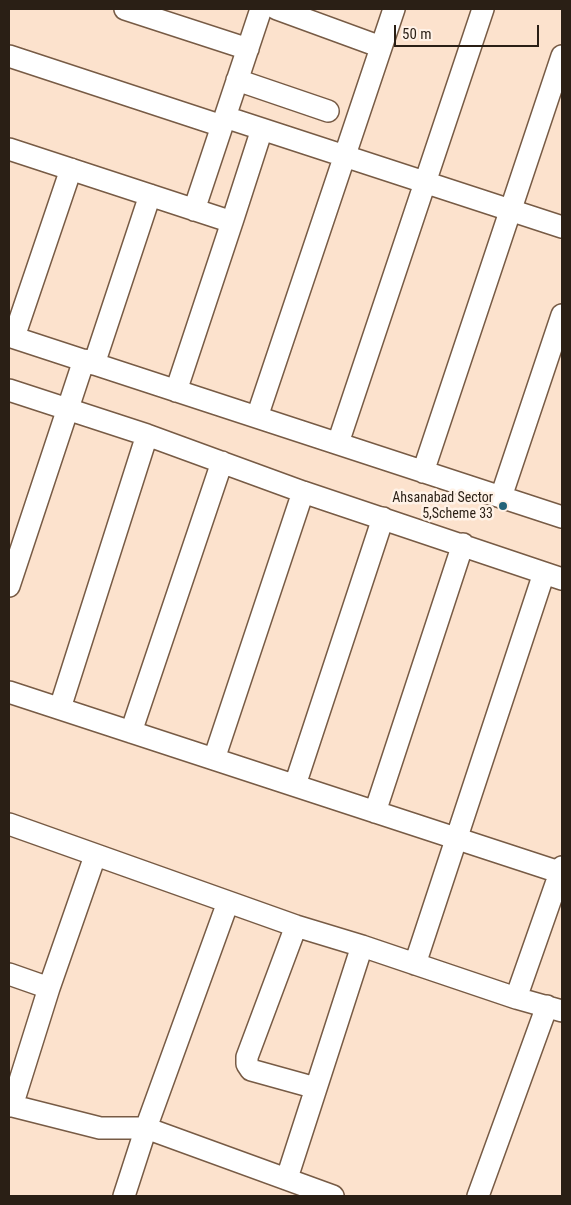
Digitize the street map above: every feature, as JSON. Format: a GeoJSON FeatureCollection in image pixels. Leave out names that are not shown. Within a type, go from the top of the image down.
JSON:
{"type":"FeatureCollection","features":[{"type":"Feature","properties":{"kind":"street"},"geometry":{"type":"LineString","coordinates":[[124,9],[248,49]]}},
{"type":"Feature","properties":{"kind":"street"},"geometry":{"type":"LineString","coordinates":[[194,210],[261,9]]}},
{"type":"Feature","properties":{"kind":"street"},"geometry":{"type":"LineString","coordinates":[[277,9],[381,46]]}},
{"type":"Feature","properties":{"kind":"street"},"geometry":{"type":"LineString","coordinates":[[257,417],[394,9]]}},
{"type":"Feature","properties":{"kind":"street"},"geometry":{"type":"LineString","coordinates":[[338,443],[483,9]]}},
{"type":"Feature","properties":{"kind":"street"},"geometry":{"type":"LineString","coordinates":[[9,56],[224,121],[262,129],[562,227]]}},
{"type":"Feature","properties":{"kind":"street"},"geometry":{"type":"LineString","coordinates":[[423,472],[562,56]]}},
{"type":"Feature","properties":{"kind":"street"},"geometry":{"type":"LineString","coordinates":[[237,80],[328,111]]}},
{"type":"Feature","properties":{"kind":"street"},"geometry":{"type":"LineString","coordinates":[[176,391],[262,129]]}},
{"type":"Feature","properties":{"kind":"street"},"geometry":{"type":"LineString","coordinates":[[9,149],[232,222]]}},
{"type":"Feature","properties":{"kind":"street"},"geometry":{"type":"LineString","coordinates":[[71,169],[12,337],[562,517]]}},
{"type":"Feature","properties":{"kind":"street"},"geometry":{"type":"LineString","coordinates":[[9,586],[68,409],[89,362],[150,196]]}},
{"type":"Feature","properties":{"kind":"street"},"geometry":{"type":"LineString","coordinates":[[502,497],[562,315]]}},
{"type":"Feature","properties":{"kind":"street"},"geometry":{"type":"LineString","coordinates":[[9,390],[147,435],[303,492],[463,544],[553,576],[456,838],[415,964]]}},
{"type":"Feature","properties":{"kind":"street"},"geometry":{"type":"LineString","coordinates":[[60,708],[147,435]]}},
{"type":"Feature","properties":{"kind":"street"},"geometry":{"type":"LineString","coordinates":[[131,732],[222,462]]}},
{"type":"Feature","properties":{"kind":"street"},"geometry":{"type":"LineString","coordinates":[[214,759],[303,492]]}},
{"type":"Feature","properties":{"kind":"street"},"geometry":{"type":"LineString","coordinates":[[295,785],[383,518]]}},
{"type":"Feature","properties":{"kind":"street"},"geometry":{"type":"LineString","coordinates":[[375,812],[463,544]]}},
{"type":"Feature","properties":{"kind":"street"},"geometry":{"type":"LineString","coordinates":[[9,692],[562,871],[516,998]]}},
{"type":"Feature","properties":{"kind":"street"},"geometry":{"type":"LineString","coordinates":[[9,824],[296,926],[554,1009],[478,1196]]}},
{"type":"Feature","properties":{"kind":"street"},"geometry":{"type":"LineString","coordinates":[[95,856],[49,988],[11,1106],[100,1128],[146,1128],[333,1196]]}},
{"type":"Feature","properties":{"kind":"street"},"geometry":{"type":"LineString","coordinates":[[124,1196],[146,1128],[228,902]]}},
{"type":"Feature","properties":{"kind":"street"},"geometry":{"type":"LineString","coordinates":[[296,926],[247,1058],[247,1064],[250,1070],[316,1088]]}},
{"type":"Feature","properties":{"kind":"street"},"geometry":{"type":"LineString","coordinates":[[287,1178],[362,946]]}},
{"type":"Feature","properties":{"kind":"street"},"geometry":{"type":"LineString","coordinates":[[9,974],[49,988]]}},
{"type":"Feature","properties":{"kind":"place","name":"Ahsanabad Sector 5,Scheme 33"},"geometry":{"type":"Point","coordinates":[503,506]}}]}
